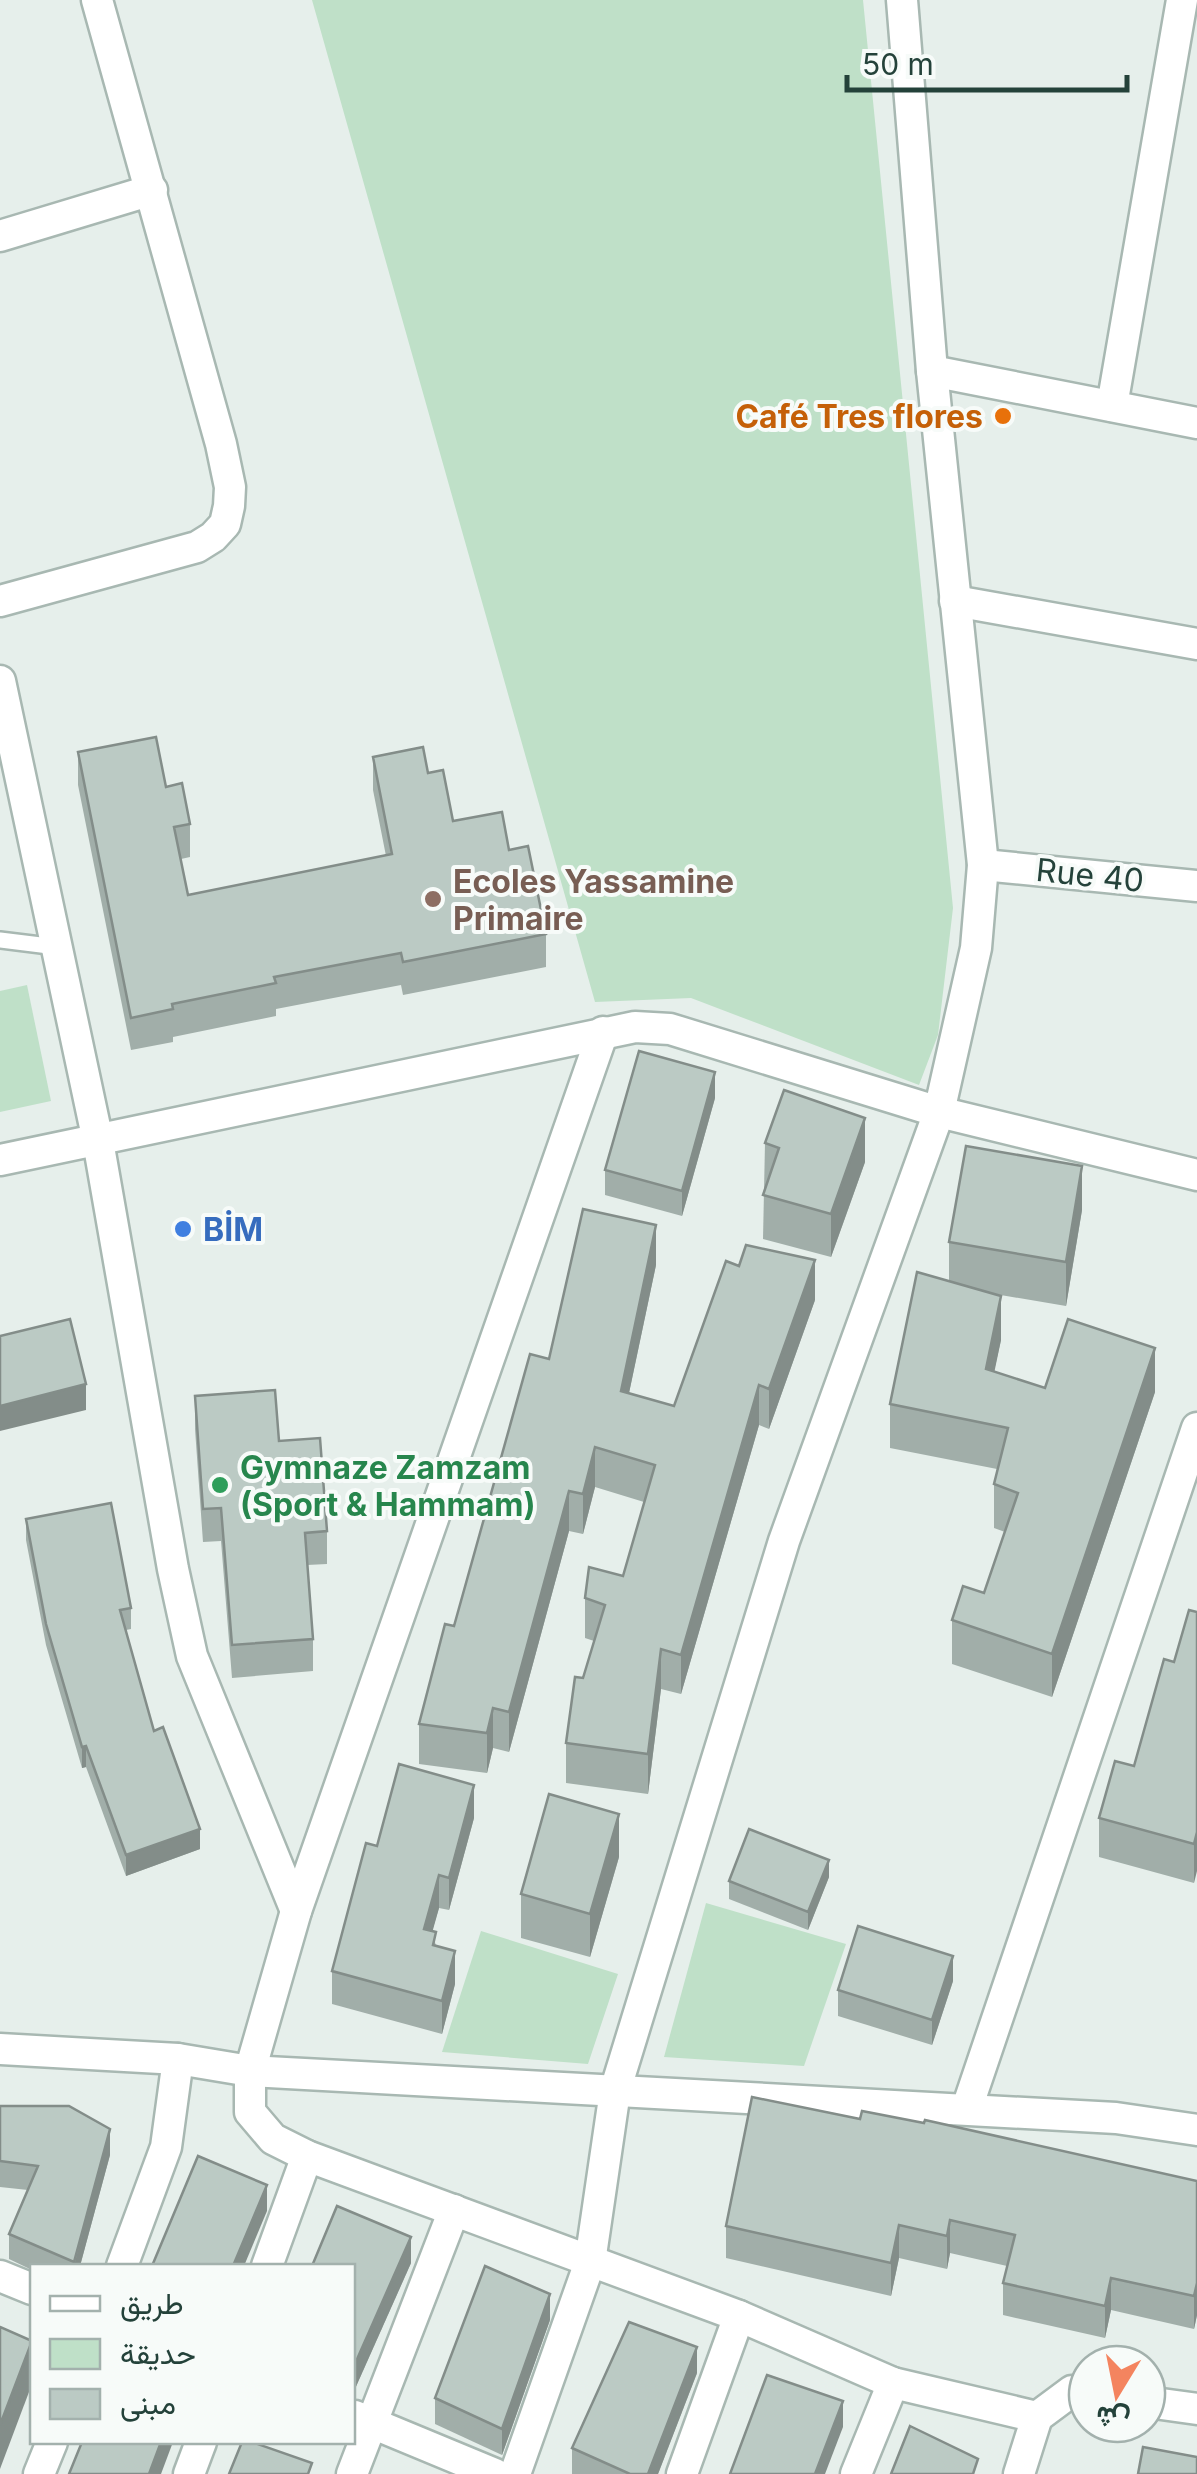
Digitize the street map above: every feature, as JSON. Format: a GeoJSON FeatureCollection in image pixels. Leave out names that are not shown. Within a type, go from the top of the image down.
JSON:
{"type":"FeatureCollection","features":[{"type":"Feature","properties":{"kind":"street"},"geometry":{"type":"LineString","coordinates":[[0,601],[196,547],[224,524],[230,487],[152,190],[97,0]]}},
{"type":"Feature","properties":{"kind":"street"},"geometry":{"type":"LineString","coordinates":[[516,2474],[590,2262],[614,2090],[784,1541],[938,1112],[976,948],[983,865],[932,371],[902,0]]}},
{"type":"Feature","properties":{"kind":"street"},"geometry":{"type":"LineString","coordinates":[[1112,406],[1182,0]]}},
{"type":"Feature","properties":{"kind":"street"},"geometry":{"type":"LineString","coordinates":[[0,236],[152,190]]}},
{"type":"Feature","properties":{"kind":"street"},"geometry":{"type":"LineString","coordinates":[[932,371],[1197,423]]}},
{"type":"Feature","properties":{"kind":"street"},"geometry":{"type":"LineString","coordinates":[[955,601],[1197,644]]}},
{"type":"Feature","properties":{"kind":"street"},"geometry":{"type":"LineString","coordinates":[[0,681],[98,1141],[192,1656],[296,1911]]}},
{"type":"Feature","properties":{"kind":"street","name":"Rue 40"},"geometry":{"type":"LineString","coordinates":[[983,865],[1197,886]]}},
{"type":"Feature","properties":{"kind":"street"},"geometry":{"type":"LineString","coordinates":[[0,1160],[603,1032],[670,1028],[938,1112],[1197,1175]]}},
{"type":"Feature","properties":{"kind":"street"},"geometry":{"type":"LineString","coordinates":[[603,1032],[296,1911],[250,2070],[250,2112],[274,2138],[307,2156],[739,2316],[893,2383],[1037,2418]]}},
{"type":"Feature","properties":{"kind":"street"},"geometry":{"type":"LineString","coordinates":[[967,2108],[1197,1428]]}},
{"type":"Feature","properties":{"kind":"street"},"geometry":{"type":"LineString","coordinates":[[0,2049],[178,2059],[250,2070],[1116,2118],[1197,2130]]}},
{"type":"Feature","properties":{"kind":"street"},"geometry":{"type":"LineString","coordinates":[[123,2264],[166,2148],[178,2059]]}},
{"type":"Feature","properties":{"kind":"street"},"geometry":{"type":"LineString","coordinates":[[267,2264],[307,2156]]}},
{"type":"Feature","properties":{"kind":"street"},"geometry":{"type":"LineString","coordinates":[[352,2474],[362,2419],[454,2210]]}},
{"type":"Feature","properties":{"kind":"street"},"geometry":{"type":"LineString","coordinates":[[0,2276],[30,2288]]}},
{"type":"Feature","properties":{"kind":"street"},"geometry":{"type":"LineString","coordinates":[[682,2474],[739,2316]]}},
{"type":"Feature","properties":{"kind":"street"},"geometry":{"type":"LineString","coordinates":[[856,2474],[893,2383]]}},
{"type":"Feature","properties":{"kind":"street"},"geometry":{"type":"LineString","coordinates":[[1020,2474],[1037,2418],[1067,2395]]}},
{"type":"Feature","properties":{"kind":"street"},"geometry":{"type":"LineString","coordinates":[[1167,2405],[1197,2410]]}},
{"type":"Feature","properties":{"kind":"street"},"geometry":{"type":"LineString","coordinates":[[362,2419],[495,2474]]}},
{"type":"Feature","properties":{"kind":"street"},"geometry":{"type":"LineString","coordinates":[[39,2474],[51,2444]]}},
{"type":"Feature","properties":{"kind":"street"},"geometry":{"type":"LineString","coordinates":[[188,2474],[200,2444]]}},
{"type":"Feature","properties":{"kind":"lane"},"geometry":{"type":"LineString","coordinates":[[0,940],[56,948]]}},
{"type":"Feature","properties":{"kind":"green space"},"geometry":{"type":"Polygon","coordinates":[[[312,0],[863,0],[953,908],[938,1035],[919,1085],[691,998],[595,1002],[312,0]]]}},
{"type":"Feature","properties":{"kind":"green space"},"geometry":{"type":"Polygon","coordinates":[[[27,985],[51,1101],[0,1112],[0,991],[27,985]]]}},
{"type":"Feature","properties":{"kind":"green space"},"geometry":{"type":"Polygon","coordinates":[[[706,1903],[846,1944],[804,2066],[664,2057],[706,1903]]]}},
{"type":"Feature","properties":{"kind":"green space"},"geometry":{"type":"Polygon","coordinates":[[[481,1931],[618,1974],[588,2064],[442,2052],[481,1931]]]}},
{"type":"Feature","properties":{"kind":"building","name":"Ecoles Yassamine Primaire"},"geometry":{"type":"Polygon","coordinates":[[[156,737],[166,787],[182,783],[190,824],[174,827],[188,895],[392,854],[373,757],[423,747],[428,773],[443,770],[453,821],[502,812],[509,850],[528,846],[546,934],[403,962],[401,953],[274,977],[276,983],[172,1004],[173,1009],[131,1018],[78,752],[156,737]]]}},
{"type":"Feature","properties":{"kind":"building"},"geometry":{"type":"Polygon","coordinates":[[[639,1051],[715,1072],[682,1191],[605,1170],[639,1051]]]}},
{"type":"Feature","properties":{"kind":"building"},"geometry":{"type":"Polygon","coordinates":[[[784,1090],[865,1118],[831,1214],[763,1195],[779,1148],[765,1143],[784,1090]]]}},
{"type":"Feature","properties":{"kind":"building"},"geometry":{"type":"Polygon","coordinates":[[[966,1146],[1082,1166],[1066,1262],[949,1242],[966,1146]]]}},
{"type":"Feature","properties":{"kind":"building"},"geometry":{"type":"Polygon","coordinates":[[[583,1209],[656,1225],[621,1391],[674,1406],[726,1261],[739,1266],[746,1245],[815,1260],[769,1389],[759,1385],[681,1655],[661,1649],[648,1754],[566,1743],[575,1677],[583,1678],[605,1605],[585,1598],[589,1567],[623,1576],[655,1465],[595,1447],[583,1494],[569,1491],[509,1712],[493,1708],[487,1733],[419,1724],[445,1624],[454,1626],[530,1354],[549,1359],[583,1209]]]}},
{"type":"Feature","properties":{"kind":"building"},"geometry":{"type":"Polygon","coordinates":[[[917,1272],[1001,1296],[986,1369],[1045,1388],[1068,1319],[1155,1348],[1052,1654],[952,1620],[963,1586],[984,1593],[1018,1493],[994,1484],[1008,1428],[890,1404],[917,1272]]]}},
{"type":"Feature","properties":{"kind":"building"},"geometry":{"type":"Polygon","coordinates":[[[70,1319],[86,1384],[0,1406],[0,1336],[70,1319]]]}},
{"type":"Feature","properties":{"kind":"building"},"geometry":{"type":"Polygon","coordinates":[[[275,1390],[279,1441],[320,1438],[327,1531],[305,1533],[313,1639],[232,1645],[221,1508],[203,1509],[195,1396],[275,1390]]]}},
{"type":"Feature","properties":{"kind":"building"},"geometry":{"type":"Polygon","coordinates":[[[111,1503],[131,1608],[120,1610],[154,1731],[163,1727],[200,1829],[126,1855],[86,1746],[82,1747],[46,1624],[26,1519],[111,1503]]]}},
{"type":"Feature","properties":{"kind":"building"},"geometry":{"type":"Polygon","coordinates":[[[1189,1610],[1197,1612],[1194,1844],[1099,1818],[1115,1761],[1134,1766],[1164,1659],[1174,1662],[1189,1610]]]}},
{"type":"Feature","properties":{"kind":"building"},"geometry":{"type":"Polygon","coordinates":[[[399,1764],[474,1785],[449,1878],[439,1875],[424,1929],[436,1932],[433,1945],[455,1951],[442,2001],[332,1971],[366,1843],[377,1846],[399,1764]]]}},
{"type":"Feature","properties":{"kind":"building"},"geometry":{"type":"Polygon","coordinates":[[[549,1794],[619,1814],[590,1914],[521,1894],[549,1794]]]}},
{"type":"Feature","properties":{"kind":"building"},"geometry":{"type":"Polygon","coordinates":[[[749,1829],[829,1860],[808,1912],[729,1881],[749,1829]]]}},
{"type":"Feature","properties":{"kind":"building"},"geometry":{"type":"Polygon","coordinates":[[[858,1926],[953,1956],[932,2020],[838,1990],[858,1926]]]}},
{"type":"Feature","properties":{"kind":"building"},"geometry":{"type":"Polygon","coordinates":[[[752,2097],[860,2119],[862,2111],[924,2123],[925,2120],[1197,2181],[1194,2296],[1111,2278],[1105,2306],[1003,2283],[1015,2235],[950,2220],[947,2236],[899,2225],[891,2263],[726,2226],[752,2097]]]}},
{"type":"Feature","properties":{"kind":"building"},"geometry":{"type":"Polygon","coordinates":[[[0,2106],[69,2106],[110,2129],[74,2262],[9,2234],[38,2166],[0,2161],[0,2106]]]}},
{"type":"Feature","properties":{"kind":"building"},"geometry":{"type":"Polygon","coordinates":[[[198,2156],[267,2185],[234,2264],[153,2264],[198,2156]]]}},
{"type":"Feature","properties":{"kind":"building"},"geometry":{"type":"Polygon","coordinates":[[[337,2206],[411,2237],[355,2364],[355,2264],[313,2264],[337,2206]]]}},
{"type":"Feature","properties":{"kind":"building"},"geometry":{"type":"Polygon","coordinates":[[[485,2266],[550,2294],[502,2429],[435,2398],[485,2266]]]}},
{"type":"Feature","properties":{"kind":"building"},"geometry":{"type":"Polygon","coordinates":[[[629,2322],[697,2347],[648,2474],[630,2474],[572,2448],[629,2322]]]}},
{"type":"Feature","properties":{"kind":"building"},"geometry":{"type":"Polygon","coordinates":[[[0,2327],[30,2340],[30,2346],[0,2425],[0,2327]]]}},
{"type":"Feature","properties":{"kind":"building"},"geometry":{"type":"Polygon","coordinates":[[[767,2375],[843,2401],[815,2474],[730,2474],[767,2375]]]}},
{"type":"Feature","properties":{"kind":"building"},"geometry":{"type":"Polygon","coordinates":[[[910,2426],[978,2459],[973,2474],[891,2474],[910,2426]]]}},
{"type":"Feature","properties":{"kind":"building"},"geometry":{"type":"Polygon","coordinates":[[[81,2444],[160,2444],[149,2474],[69,2474],[81,2444]]]}},
{"type":"Feature","properties":{"kind":"building"},"geometry":{"type":"Polygon","coordinates":[[[241,2444],[258,2444],[312,2463],[308,2474],[229,2474],[241,2444]]]}},
{"type":"Feature","properties":{"kind":"building"},"geometry":{"type":"Polygon","coordinates":[[[1143,2447],[1197,2457],[1197,2474],[1138,2474],[1143,2447]]]}},
{"type":"Feature","properties":{"kind":"place","name":"Café Tres flores"},"geometry":{"type":"Point","coordinates":[1003,416]}},
{"type":"Feature","properties":{"kind":"place","name":"Ecoles Yassamine Primaire"},"geometry":{"type":"Point","coordinates":[433,899]}},
{"type":"Feature","properties":{"kind":"place","name":"BİM"},"geometry":{"type":"Point","coordinates":[183,1229]}},
{"type":"Feature","properties":{"kind":"place","name":"Gymnaze Zamzam (Sport & Hammam)"},"geometry":{"type":"Point","coordinates":[220,1485]}}]}
